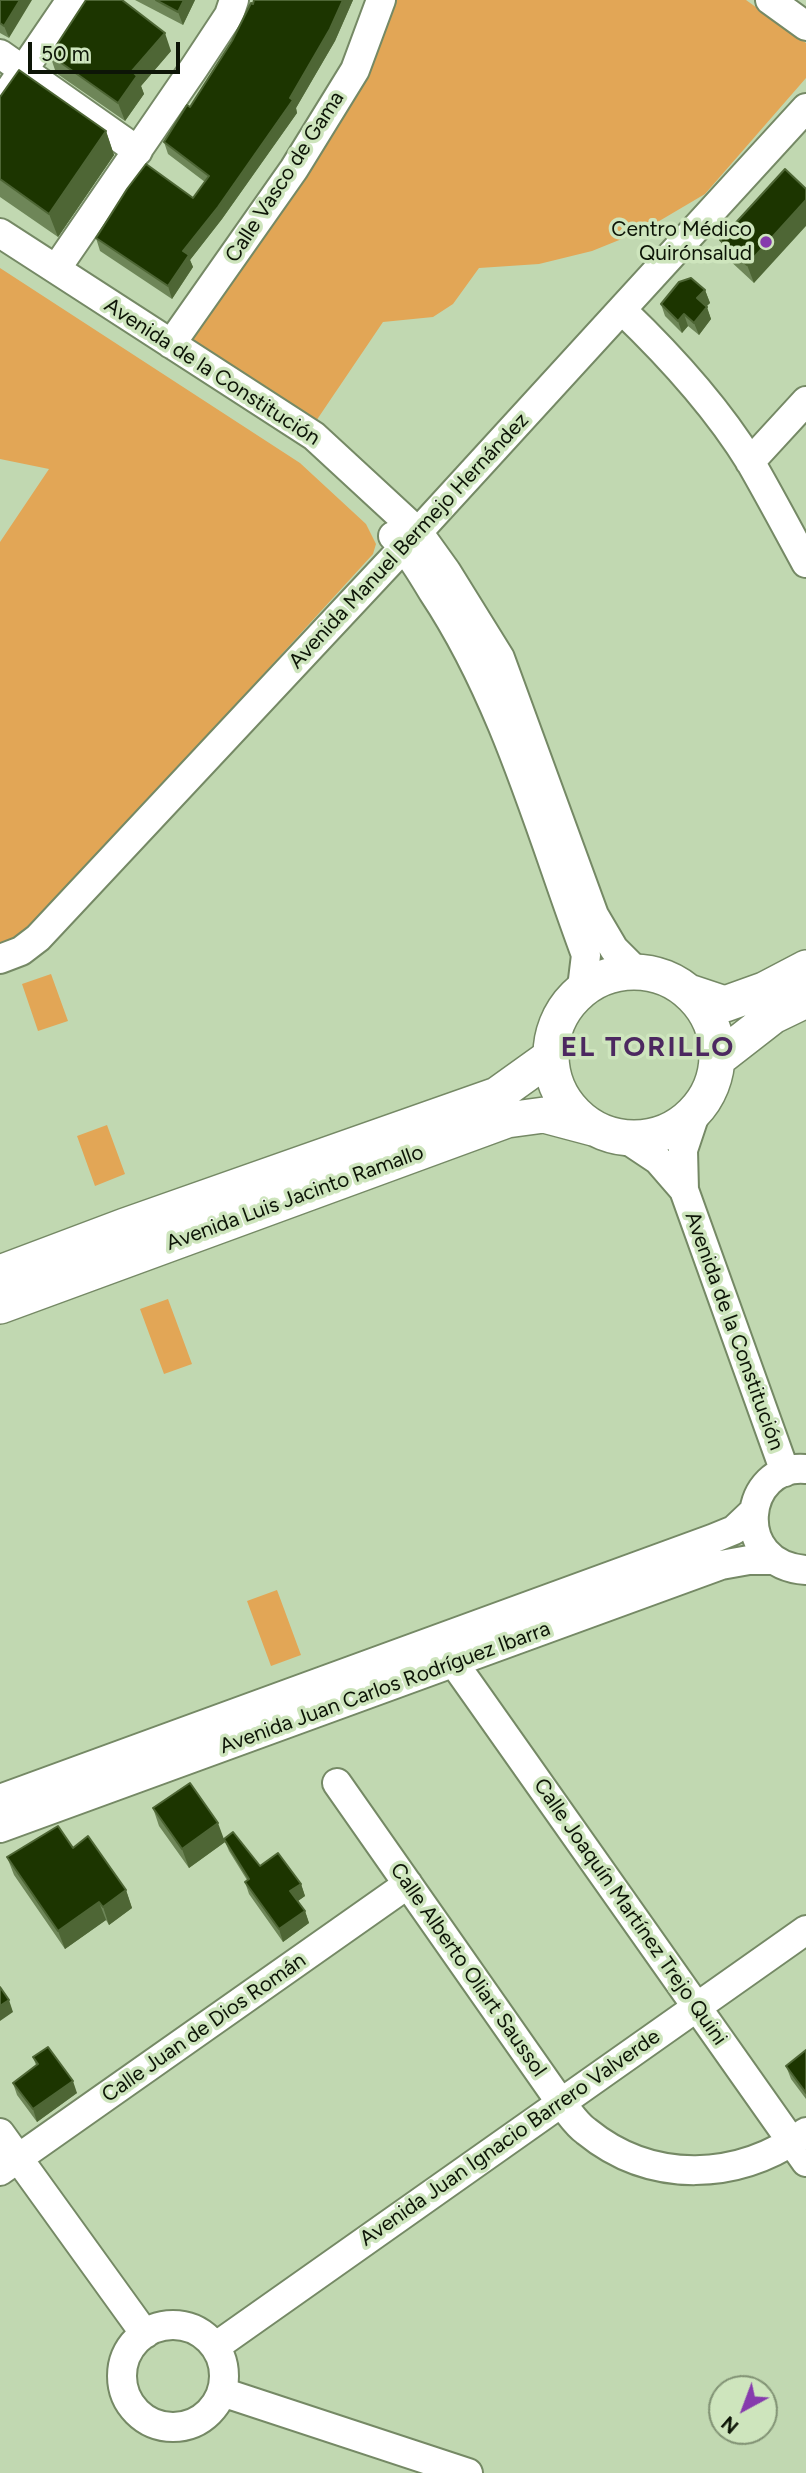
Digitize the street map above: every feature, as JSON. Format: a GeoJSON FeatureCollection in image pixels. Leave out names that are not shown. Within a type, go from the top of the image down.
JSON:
{"type":"FeatureCollection","features":[{"type":"Feature","properties":{"kind":"main road"},"geometry":{"type":"LineString","coordinates":[[689,992],[710,1018],[719,1058],[713,1087],[695,1114],[676,1128],[651,1138],[609,1133],[571,1110],[556,1085],[550,1057],[553,1031],[564,1007],[582,988],[617,972],[636,971],[665,977],[689,992],[725,1004],[764,990],[806,968]]}},
{"type":"Feature","properties":{"kind":"main road"},"geometry":{"type":"LineString","coordinates":[[719,1058],[773,1016],[806,1000]]}},
{"type":"Feature","properties":{"kind":"main road","name":"Avenida Luis Jacinto Ramallo"},"geometry":{"type":"LineString","coordinates":[[0,1273],[497,1095],[550,1057]]}},
{"type":"Feature","properties":{"kind":"main road","name":"Avenida Luis Jacinto Ramallo"},"geometry":{"type":"LineString","coordinates":[[0,1307],[507,1120],[544,1115],[609,1133]]}},
{"type":"Feature","properties":{"kind":"street"},"geometry":{"type":"LineString","coordinates":[[0,104],[71,0]]}},
{"type":"Feature","properties":{"kind":"street"},"geometry":{"type":"LineString","coordinates":[[55,269],[229,15],[234,0]]}},
{"type":"Feature","properties":{"kind":"street","name":"Calle Vasco de Gama"},"geometry":{"type":"LineString","coordinates":[[171,344],[294,169],[355,70],[381,0]]}},
{"type":"Feature","properties":{"kind":"street"},"geometry":{"type":"LineString","coordinates":[[770,0],[806,26]]}},
{"type":"Feature","properties":{"kind":"street"},"geometry":{"type":"LineString","coordinates":[[0,54],[138,151]]}},
{"type":"Feature","properties":{"kind":"street","name":"Avenida Manuel Bermejo Hernández"},"geometry":{"type":"LineString","coordinates":[[0,959],[21,951],[38,938],[411,540],[806,108]]}},
{"type":"Feature","properties":{"kind":"street","name":"Avenida de la Constitución"},"geometry":{"type":"LineString","coordinates":[[0,233],[314,436],[411,540],[456,625],[500,718],[586,956],[582,988]]}},
{"type":"Feature","properties":{"kind":"street","name":"Avenida de la Constitución"},"geometry":{"type":"LineString","coordinates":[[0,253],[298,447],[446,571],[500,658],[594,915],[614,949],[636,971]]}},
{"type":"Feature","properties":{"kind":"street"},"geometry":{"type":"LineString","coordinates":[[622,310],[706,400],[750,462],[806,563]]}},
{"type":"Feature","properties":{"kind":"street"},"geometry":{"type":"LineString","coordinates":[[750,462],[806,401]]}},
{"type":"Feature","properties":{"kind":"street","name":"Avenida de la Constitución"},"geometry":{"type":"LineString","coordinates":[[684,1190],[683,1150],[695,1114]]}},
{"type":"Feature","properties":{"kind":"street","name":"Avenida de la Constitución"},"geometry":{"type":"LineString","coordinates":[[609,1133],[658,1160],[684,1190],[795,1471]]}},
{"type":"Feature","properties":{"kind":"street"},"geometry":{"type":"LineString","coordinates":[[795,1471],[769,1482],[759,1496],[754,1511],[754,1531],[759,1543],[773,1560],[792,1569],[806,1570]]}},
{"type":"Feature","properties":{"kind":"street","name":"Avenida Juan Carlos Rodríguez Ibarra"},"geometry":{"type":"LineString","coordinates":[[0,1799],[712,1539],[734,1530],[754,1511]]}},
{"type":"Feature","properties":{"kind":"street","name":"Avenida Juan Carlos Rodríguez Ibarra"},"geometry":{"type":"LineString","coordinates":[[0,1828],[721,1565],[749,1560],[773,1560]]}},
{"type":"Feature","properties":{"kind":"street","name":"Calle Joaquín Martínez Trejo Quini"},"geometry":{"type":"LineString","coordinates":[[456,1662],[472,1689],[697,2006],[801,2146]]}},
{"type":"Feature","properties":{"kind":"street","name":"Calle Alberto Oliart Saussol"},"geometry":{"type":"LineString","coordinates":[[337,1783],[561,2103],[584,2130],[611,2149],[650,2166],[692,2171],[721,2170],[801,2146]]}},
{"type":"Feature","properties":{"kind":"street","name":"Calle Juan de Dios Román"},"geometry":{"type":"LineString","coordinates":[[9,2165],[408,1884]]}},
{"type":"Feature","properties":{"kind":"street","name":"Avenida Juan Ignacio Barrero Valverde"},"geometry":{"type":"LineString","coordinates":[[215,2347],[806,1930]]}},
{"type":"Feature","properties":{"kind":"street"},"geometry":{"type":"LineString","coordinates":[[0,2133],[9,2165],[145,2334]]}},
{"type":"Feature","properties":{"kind":"street"},"geometry":{"type":"LineString","coordinates":[[162,2326],[178,2326],[196,2331],[215,2347],[223,2363],[225,2377],[222,2392],[208,2414],[188,2426],[173,2427],[148,2421],[136,2411],[128,2399],[123,2382],[123,2366],[129,2351],[145,2334],[162,2326]]}},
{"type":"Feature","properties":{"kind":"street"},"geometry":{"type":"LineString","coordinates":[[222,2392],[468,2473]]}},
{"type":"Feature","properties":{"kind":"shaded area"},"geometry":{"type":"Polygon","coordinates":[[[390,0],[746,0],[806,43],[806,78],[705,194],[644,230],[592,251],[539,264],[479,268],[453,304],[433,317],[383,322],[314,424],[184,339],[390,0]]]}},
{"type":"Feature","properties":{"kind":"shaded area"},"geometry":{"type":"Polygon","coordinates":[[[0,268],[300,463],[366,524],[376,544],[373,554],[32,928],[0,948],[0,542],[49,469],[0,459],[0,268]]]}},
{"type":"Feature","properties":{"kind":"shaded area"},"geometry":{"type":"Polygon","coordinates":[[[51,974],[68,1021],[38,1031],[22,984],[51,974]]]}},
{"type":"Feature","properties":{"kind":"shaded area"},"geometry":{"type":"Polygon","coordinates":[[[107,1125],[125,1174],[95,1186],[77,1136],[107,1125]]]}},
{"type":"Feature","properties":{"kind":"shaded area"},"geometry":{"type":"Polygon","coordinates":[[[168,1299],[192,1364],[164,1374],[140,1309],[168,1299]]]}},
{"type":"Feature","properties":{"kind":"shaded area"},"geometry":{"type":"Polygon","coordinates":[[[277,1590],[301,1655],[271,1666],[247,1601],[277,1590]]]}},
{"type":"Feature","properties":{"kind":"building"},"geometry":{"type":"Polygon","coordinates":[[[0,0],[20,0],[4,26],[0,23],[0,0]]]}},
{"type":"Feature","properties":{"kind":"building"},"geometry":{"type":"Polygon","coordinates":[[[86,0],[122,0],[165,33],[132,71],[137,76],[118,103],[50,55],[86,0]]]}},
{"type":"Feature","properties":{"kind":"building"},"geometry":{"type":"Polygon","coordinates":[[[156,0],[184,0],[178,12],[156,0]]]}},
{"type":"Feature","properties":{"kind":"building"},"geometry":{"type":"Polygon","coordinates":[[[254,0],[343,0],[330,29],[290,98],[293,100],[218,207],[183,251],[189,255],[168,286],[96,238],[146,164],[193,198],[209,176],[164,142],[232,41],[254,0]]]}},
{"type":"Feature","properties":{"kind":"building"},"geometry":{"type":"Polygon","coordinates":[[[19,70],[106,131],[49,214],[0,179],[0,97],[19,70]]]}},
{"type":"Feature","properties":{"kind":"building"},"geometry":{"type":"Polygon","coordinates":[[[785,169],[806,189],[806,200],[747,265],[720,240],[785,169]]]}},
{"type":"Feature","properties":{"kind":"building"},"geometry":{"type":"Polygon","coordinates":[[[691,278],[705,290],[697,298],[707,307],[694,323],[684,314],[678,321],[661,304],[679,282],[691,278]]]}},
{"type":"Feature","properties":{"kind":"building"},"geometry":{"type":"Polygon","coordinates":[[[190,1783],[218,1823],[182,1849],[153,1808],[190,1783]]]}},
{"type":"Feature","properties":{"kind":"building"},"geometry":{"type":"Polygon","coordinates":[[[58,1826],[73,1848],[88,1836],[126,1890],[103,1907],[99,1902],[58,1931],[7,1857],[58,1826]]]}},
{"type":"Feature","properties":{"kind":"building"},"geometry":{"type":"Polygon","coordinates":[[[233,1832],[260,1866],[278,1853],[301,1884],[290,1891],[305,1911],[279,1929],[245,1882],[249,1879],[224,1839],[233,1832]]]}},
{"type":"Feature","properties":{"kind":"building"},"geometry":{"type":"Polygon","coordinates":[[[0,1987],[9,2000],[0,2006],[0,1987]]]}},
{"type":"Feature","properties":{"kind":"building"},"geometry":{"type":"Polygon","coordinates":[[[48,2047],[73,2081],[33,2109],[13,2083],[38,2064],[33,2057],[48,2047]]]}},
{"type":"Feature","properties":{"kind":"building"},"geometry":{"type":"Polygon","coordinates":[[[806,2050],[806,2093],[786,2066],[806,2050]]]}},
{"type":"Feature","properties":{"kind":"place","name":"Centro Médico Quirónsalud"},"geometry":{"type":"Point","coordinates":[766,242]}},
{"type":"Feature","properties":{"kind":"district","name":"EL TORILLO"},"geometry":{"type":"Point","coordinates":[648,1048]}}]}
